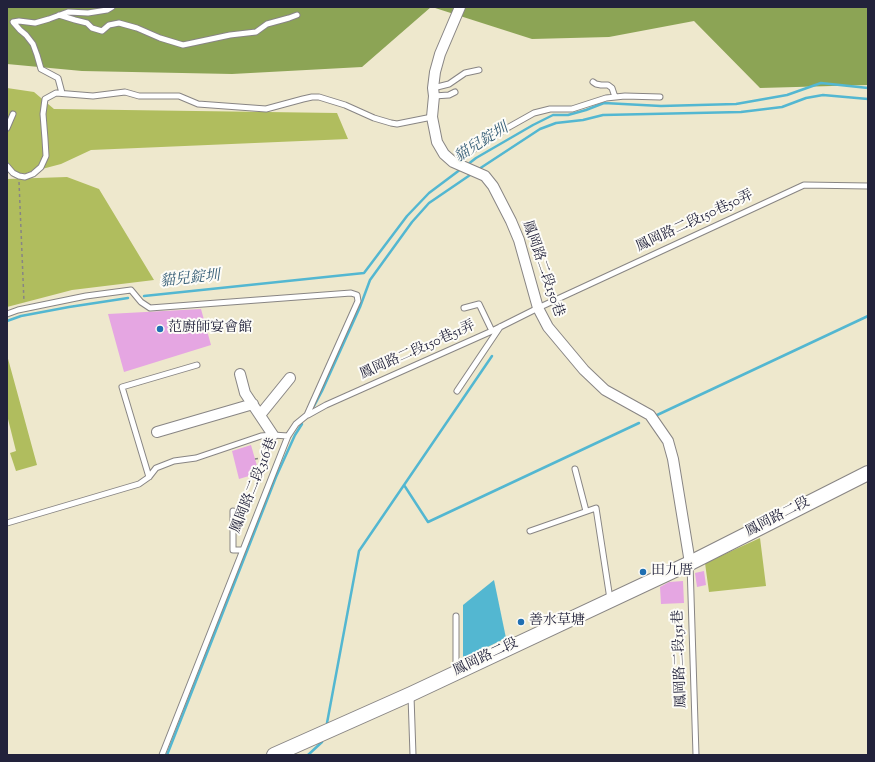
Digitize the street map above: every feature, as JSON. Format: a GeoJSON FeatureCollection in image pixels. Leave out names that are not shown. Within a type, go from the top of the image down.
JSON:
{"type":"FeatureCollection","features":[{"type":"Feature","properties":{"kind":"street"},"geometry":{"type":"LineString","coordinates":[[457,164],[444,154],[437,142],[432,117],[435,72],[440,54],[460,7]]}},
{"type":"Feature","properties":{"kind":"street","name":"鳳岡路二段150巷"},"geometry":{"type":"LineString","coordinates":[[457,164],[485,176],[496,193],[511,220],[519,240],[538,308],[548,327],[584,370],[605,390],[650,415],[668,441],[673,459],[690,563]]}},
{"type":"Feature","properties":{"kind":"street"},"geometry":{"type":"LineString","coordinates":[[240,374],[245,393],[274,435]]}},
{"type":"Feature","properties":{"kind":"street"},"geometry":{"type":"LineString","coordinates":[[260,415],[290,378]]}},
{"type":"Feature","properties":{"kind":"street"},"geometry":{"type":"LineString","coordinates":[[157,432],[252,404]]}},
{"type":"Feature","properties":{"kind":"street","name":"鳳岡路二段"},"geometry":{"type":"LineString","coordinates":[[274,755],[410,694],[690,563],[868,473]]}},
{"type":"Feature","properties":{"kind":"lane"},"geometry":{"type":"LineString","coordinates":[[62,93],[58,78],[41,69],[33,44],[14,22],[19,20],[35,23],[68,12],[88,13],[107,10],[112,7]]}},
{"type":"Feature","properties":{"kind":"lane"},"geometry":{"type":"LineString","coordinates":[[59,15],[87,23],[92,28],[102,31],[110,24],[119,23],[183,45],[230,35],[256,32],[267,24],[297,15]]}},
{"type":"Feature","properties":{"kind":"lane"},"geometry":{"type":"LineString","coordinates":[[434,92],[465,73],[479,70]]}},
{"type":"Feature","properties":{"kind":"lane"},"geometry":{"type":"LineString","coordinates":[[593,82],[601,85],[608,85],[612,88],[615,97]]}},
{"type":"Feature","properties":{"kind":"lane"},"geometry":{"type":"LineString","coordinates":[[7,166],[13,173],[25,177],[33,174],[41,167],[46,156],[43,114],[45,99],[56,93],[93,96],[125,92],[139,96],[179,96],[198,104],[266,109],[303,99],[319,97],[391,123],[397,124],[432,117]]}},
{"type":"Feature","properties":{"kind":"lane"},"geometry":{"type":"LineString","coordinates":[[434,92],[449,96],[455,92]]}},
{"type":"Feature","properties":{"kind":"lane"},"geometry":{"type":"LineString","coordinates":[[457,164],[509,127],[534,113],[550,109],[572,109],[606,98],[625,96],[660,97]]}},
{"type":"Feature","properties":{"kind":"lane"},"geometry":{"type":"LineString","coordinates":[[7,128],[13,114]]}},
{"type":"Feature","properties":{"kind":"lane","name":"鳳岡路二段150巷50弄"},"geometry":{"type":"LineString","coordinates":[[538,308],[804,186],[868,186]]}},
{"type":"Feature","properties":{"kind":"lane","name":"鳳岡路二段150巷51弄"},"geometry":{"type":"LineString","coordinates":[[7,314],[86,296],[131,290],[141,302],[150,308],[351,293],[357,295],[358,301],[307,415]]}},
{"type":"Feature","properties":{"kind":"lane"},"geometry":{"type":"LineString","coordinates":[[464,308],[479,304],[492,331]]}},
{"type":"Feature","properties":{"kind":"lane","name":"鳳岡路二段150巷51弄"},"geometry":{"type":"LineString","coordinates":[[288,436],[296,424],[307,415],[326,405],[492,331],[538,308]]}},
{"type":"Feature","properties":{"kind":"lane"},"geometry":{"type":"LineString","coordinates":[[457,391],[500,326]]}},
{"type":"Feature","properties":{"kind":"lane"},"geometry":{"type":"LineString","coordinates":[[149,477],[122,387],[197,365]]}},
{"type":"Feature","properties":{"kind":"lane","name":"鳳岡路二段316巷"},"geometry":{"type":"LineString","coordinates":[[7,523],[139,484],[149,477],[156,468],[174,461],[196,458],[261,436],[288,436],[162,755]]}},
{"type":"Feature","properties":{"kind":"lane"},"geometry":{"type":"LineString","coordinates":[[574,468],[586,512]]}},
{"type":"Feature","properties":{"kind":"lane"},"geometry":{"type":"LineString","coordinates":[[530,530],[596,508],[610,600]]}},
{"type":"Feature","properties":{"kind":"lane"},"geometry":{"type":"LineString","coordinates":[[233,511],[233,550],[242,550]]}},
{"type":"Feature","properties":{"kind":"lane","name":"鳳岡路二段151巷"},"geometry":{"type":"LineString","coordinates":[[690,563],[696,755]]}},
{"type":"Feature","properties":{"kind":"lane"},"geometry":{"type":"LineString","coordinates":[[456,616],[456,672]]}},
{"type":"Feature","properties":{"kind":"lane"},"geometry":{"type":"LineString","coordinates":[[410,694],[413,755]]}},
{"type":"Feature","properties":{"kind":"path"},"geometry":{"type":"LineString","coordinates":[[19,176],[25,309]]}},
{"type":"Feature","properties":{"kind":"path"},"geometry":{"type":"LineString","coordinates":[[255,459],[260,458]]}},
{"type":"Feature","properties":{"kind":"green space"},"geometry":{"type":"Polygon","coordinates":[[[7,7],[431,7],[362,67],[232,74],[82,71],[7,64],[7,7]]]}},
{"type":"Feature","properties":{"kind":"green space"},"geometry":{"type":"Polygon","coordinates":[[[432,7],[868,7],[868,85],[760,88],[694,21],[609,37],[532,39],[432,7]]]}},
{"type":"Feature","properties":{"kind":"green space"},"geometry":{"type":"Polygon","coordinates":[[[7,88],[34,92],[54,109],[337,113],[348,139],[91,150],[61,164],[23,174],[7,173],[7,88]]]}},
{"type":"Feature","properties":{"kind":"green space"},"geometry":{"type":"Polygon","coordinates":[[[67,177],[99,189],[154,280],[72,290],[7,307],[7,179],[67,177]]]}},
{"type":"Feature","properties":{"kind":"green space"},"geometry":{"type":"Polygon","coordinates":[[[7,355],[37,465],[16,471],[10,453],[16,451],[7,415],[7,355]]]}},
{"type":"Feature","properties":{"kind":"green space"},"geometry":{"type":"Polygon","coordinates":[[[760,538],[766,586],[709,592],[705,563],[760,538]]]}},
{"type":"Feature","properties":{"kind":"water"},"geometry":{"type":"Polygon","coordinates":[[[494,580],[506,638],[463,659],[463,605],[494,580]]]}},
{"type":"Feature","properties":{"kind":"building","name":"范廚師宴會館"},"geometry":{"type":"Polygon","coordinates":[[[201,309],[211,345],[124,372],[108,314],[201,309]]]}},
{"type":"Feature","properties":{"kind":"building"},"geometry":{"type":"Polygon","coordinates":[[[251,445],[259,473],[239,479],[232,451],[251,445]]]}},
{"type":"Feature","properties":{"kind":"building"},"geometry":{"type":"Polygon","coordinates":[[[704,571],[706,585],[697,587],[695,573],[704,571]]]}},
{"type":"Feature","properties":{"kind":"building"},"geometry":{"type":"Polygon","coordinates":[[[683,581],[684,603],[661,604],[660,587],[669,582],[683,581]]]}},
{"type":"Feature","properties":{"kind":"waterway","name":"貓兒錠圳"},"geometry":{"type":"LineString","coordinates":[[467,165],[476,158],[553,115],[568,115],[604,103],[661,106],[736,104],[787,95],[821,83],[868,88]]}},
{"type":"Feature","properties":{"kind":"waterway"},"geometry":{"type":"LineString","coordinates":[[479,169],[540,129],[556,123],[583,120],[603,115],[741,112],[782,107],[806,98],[823,95],[868,99]]}},
{"type":"Feature","properties":{"kind":"waterway","name":"貓兒錠圳"},"geometry":{"type":"LineString","coordinates":[[144,296],[364,273],[407,216],[429,193],[461,169]]}},
{"type":"Feature","properties":{"kind":"waterway"},"geometry":{"type":"LineString","coordinates":[[314,406],[360,307],[370,280],[412,222],[429,203],[473,173]]}},
{"type":"Feature","properties":{"kind":"waterway","name":"貓兒錠圳"},"geometry":{"type":"LineString","coordinates":[[7,321],[21,316],[128,298]]}},
{"type":"Feature","properties":{"kind":"waterway"},"geometry":{"type":"LineString","coordinates":[[655,416],[868,316]]}},
{"type":"Feature","properties":{"kind":"waterway"},"geometry":{"type":"LineString","coordinates":[[327,723],[359,551],[492,356]]}},
{"type":"Feature","properties":{"kind":"waterway"},"geometry":{"type":"LineString","coordinates":[[404,485],[428,522],[639,423]]}},
{"type":"Feature","properties":{"kind":"waterway"},"geometry":{"type":"LineString","coordinates":[[167,755],[276,477],[295,435],[302,424]]}},
{"type":"Feature","properties":{"kind":"waterway"},"geometry":{"type":"LineString","coordinates":[[308,755],[322,742]]}},
{"type":"Feature","properties":{"kind":"place","name":"范廚師宴會館"},"geometry":{"type":"Point","coordinates":[160,329]}},
{"type":"Feature","properties":{"kind":"place","name":"田九厝"},"geometry":{"type":"Point","coordinates":[643,572]}},
{"type":"Feature","properties":{"kind":"place","name":"善水草塘"},"geometry":{"type":"Point","coordinates":[521,622]}}]}
